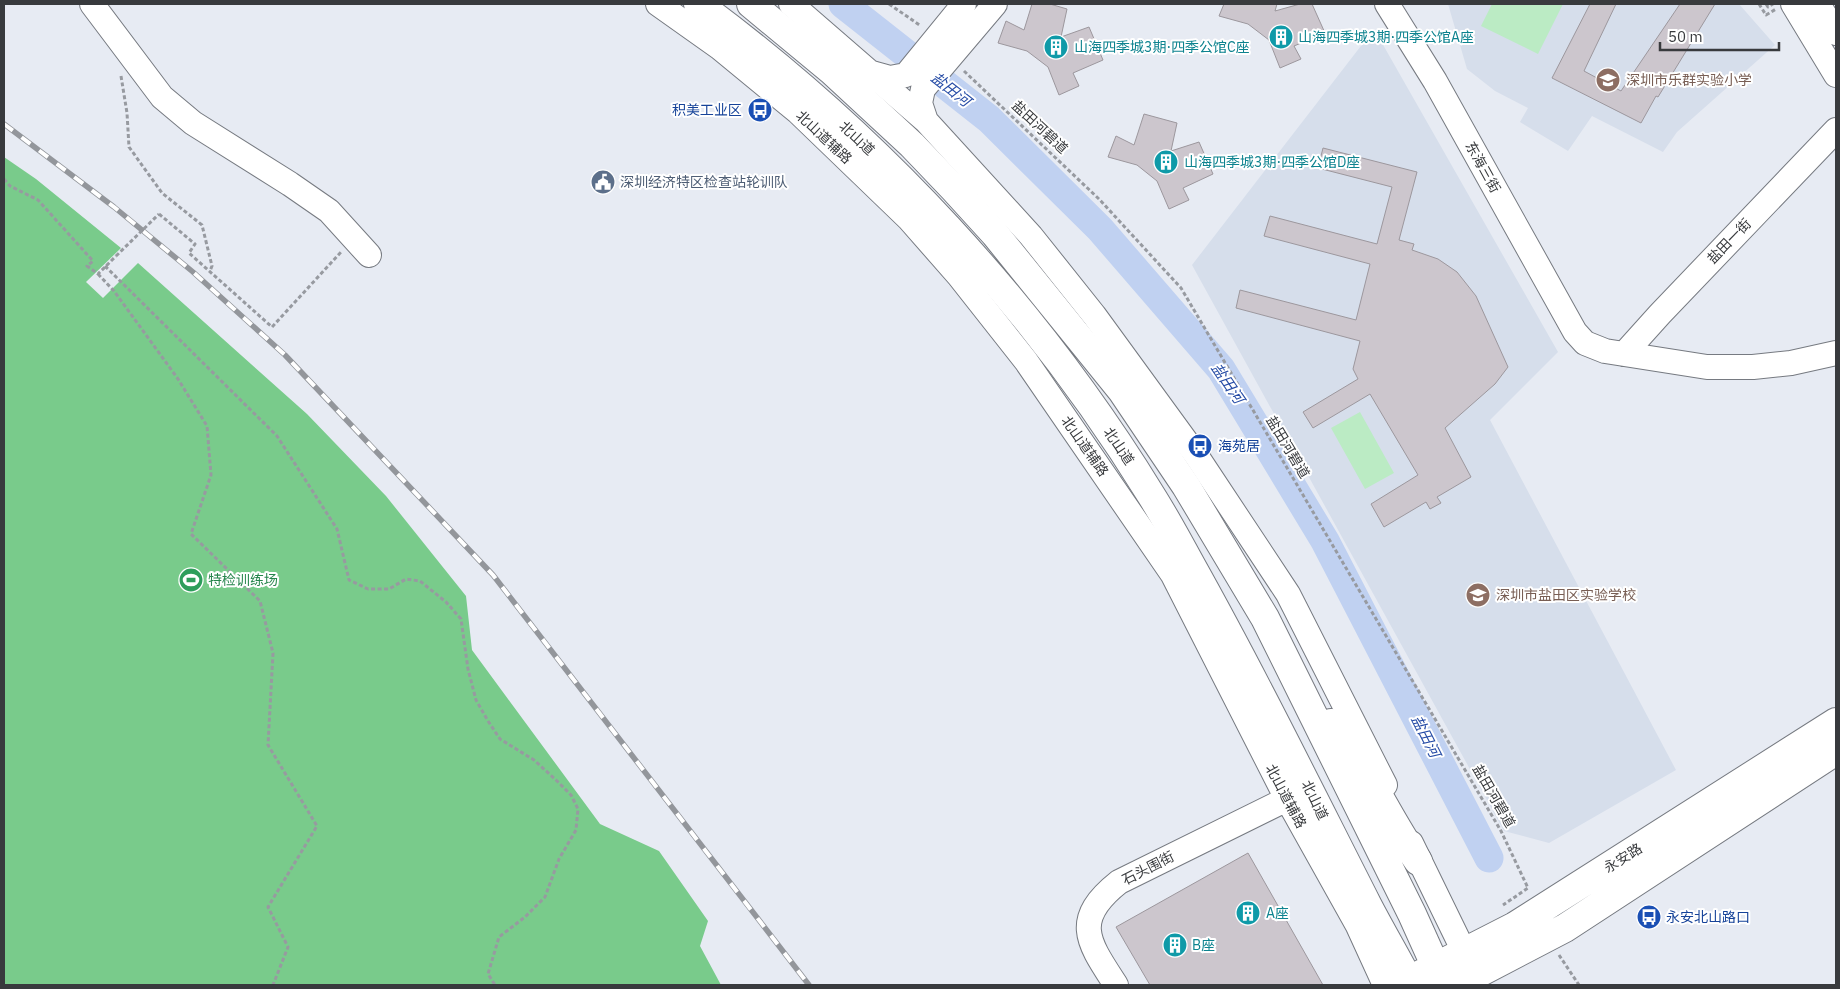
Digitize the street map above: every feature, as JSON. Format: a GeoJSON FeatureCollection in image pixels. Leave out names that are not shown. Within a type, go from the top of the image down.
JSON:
{"type":"FeatureCollection","features":[{"type":"Feature","properties":{"kind":"main road","name":"北山道"},"geometry":{"type":"LineString","coordinates":[[698,4],[733,30],[818,102],[875,154],[995,280],[1054,353],[1152,496],[1182,570],[1234,641],[1368,906],[1403,984]]}},
{"type":"Feature","properties":{"kind":"main road"},"geometry":{"type":"LineString","coordinates":[[752,4],[832,71],[912,145],[995,234],[1122,391],[1186,486],[1265,618],[1293,678],[1412,914],[1440,976]]}},
{"type":"Feature","properties":{"kind":"main road"},"geometry":{"type":"LineString","coordinates":[[1293,678],[1346,741],[1396,829],[1418,861]]}},
{"type":"Feature","properties":{"kind":"main road","name":"永安路"},"geometry":{"type":"LineString","coordinates":[[1469,975],[1515,926],[1836,722]]}},
{"type":"Feature","properties":{"kind":"main road","name":"永安路"},"geometry":{"type":"LineString","coordinates":[[1403,984],[1440,976],[1469,975],[1565,928],[1836,751]]}},
{"type":"Feature","properties":{"kind":"street"},"geometry":{"type":"LineString","coordinates":[[92,4],[162,97],[194,123],[329,211],[361,246]]}},
{"type":"Feature","properties":{"kind":"street","name":"北山道辅路"},"geometry":{"type":"LineString","coordinates":[[658,4],[720,48],[798,112],[910,219],[959,276],[1026,361],[1182,570],[1287,799],[1358,926],[1403,984]]}},
{"type":"Feature","properties":{"kind":"street"},"geometry":{"type":"LineString","coordinates":[[791,4],[926,121],[1031,236],[1094,315],[1239,517],[1288,594],[1400,816],[1469,975]]}},
{"type":"Feature","properties":{"kind":"street"},"geometry":{"type":"LineString","coordinates":[[926,121],[915,82],[937,36],[964,4]]}},
{"type":"Feature","properties":{"kind":"street"},"geometry":{"type":"LineString","coordinates":[[872,73],[915,82],[958,60],[995,4]]}},
{"type":"Feature","properties":{"kind":"street","name":"东海三街"},"geometry":{"type":"LineString","coordinates":[[1387,4],[1435,81],[1575,332],[1585,343],[1605,351],[1624,354]]}},
{"type":"Feature","properties":{"kind":"street"},"geometry":{"type":"LineString","coordinates":[[1794,4],[1836,74]]}},
{"type":"Feature","properties":{"kind":"street"},"geometry":{"type":"LineString","coordinates":[[1818,4],[1836,33]]}},
{"type":"Feature","properties":{"kind":"street","name":"盐田一街"},"geometry":{"type":"LineString","coordinates":[[1624,354],[1836,130]]}},
{"type":"Feature","properties":{"kind":"street"},"geometry":{"type":"LineString","coordinates":[[846,158],[875,154]]}},
{"type":"Feature","properties":{"kind":"street"},"geometry":{"type":"LineString","coordinates":[[1624,354],[1707,367],[1753,367],[1790,363],[1836,353]]}},
{"type":"Feature","properties":{"kind":"street","name":"石头围街"},"geometry":{"type":"LineString","coordinates":[[1116,985],[1092,949],[1088,931],[1092,912],[1102,896],[1119,882],[1287,799]]}},
{"type":"Feature","properties":{"kind":"path"},"geometry":{"type":"LineString","coordinates":[[889,4],[937,36]]}},
{"type":"Feature","properties":{"kind":"path"},"geometry":{"type":"LineString","coordinates":[[1759,4],[1766,15]]}},
{"type":"Feature","properties":{"kind":"path"},"geometry":{"type":"LineString","coordinates":[[1767,5],[1773,4]]}},
{"type":"Feature","properties":{"kind":"path","name":"盐田河碧道"},"geometry":{"type":"LineString","coordinates":[[958,60],[1099,199],[1181,288],[1502,830],[1528,888],[1503,905]]}},
{"type":"Feature","properties":{"kind":"path"},"geometry":{"type":"LineString","coordinates":[[120,72],[127,113],[129,147],[162,193],[202,225],[212,266],[210,271]]}},
{"type":"Feature","properties":{"kind":"path"},"geometry":{"type":"LineString","coordinates":[[4,178],[10,186],[38,200],[93,261],[87,266],[98,274],[114,291],[178,379],[207,426],[211,475],[191,534],[260,602],[273,653],[268,745],[317,826],[268,907],[288,947],[273,985]]}},
{"type":"Feature","properties":{"kind":"path"},"geometry":{"type":"LineString","coordinates":[[98,274],[159,214],[194,244],[189,253],[272,327],[361,246]]}},
{"type":"Feature","properties":{"kind":"path"},"geometry":{"type":"LineString","coordinates":[[105,266],[277,436],[336,528],[349,580],[368,589],[389,589],[406,579],[420,580],[446,602],[462,619],[468,669],[476,700],[488,721],[500,739],[534,760],[571,795],[578,809],[576,830],[559,859],[544,897],[524,917],[498,937],[488,974],[495,985]]}},
{"type":"Feature","properties":{"kind":"path"},"geometry":{"type":"LineString","coordinates":[[1559,954],[1579,985]]}},
{"type":"Feature","properties":{"kind":"shaded area","name":"深圳市乐群实验小学"},"geometry":{"type":"Polygon","coordinates":[[[1448,4],[1739,4],[1775,45],[1677,132],[1663,152],[1592,116],[1568,151],[1520,122],[1528,108],[1495,91],[1467,69],[1448,4]]]}},
{"type":"Feature","properties":{"kind":"shaded area","name":"深圳市盐田区实验学校"},"geometry":{"type":"Polygon","coordinates":[[[1374,29],[1558,352],[1490,420],[1676,770],[1549,843],[1504,831],[1192,265],[1374,29]]]}},
{"type":"Feature","properties":{"kind":"green space"},"geometry":{"type":"Polygon","coordinates":[[[1492,4],[1563,4],[1538,54],[1481,26],[1492,4]]]}},
{"type":"Feature","properties":{"kind":"green space"},"geometry":{"type":"Polygon","coordinates":[[[4,157],[36,179],[121,248],[86,282],[103,298],[138,263],[307,414],[386,496],[466,596],[472,650],[600,824],[659,851],[708,921],[700,946],[721,985],[4,985],[4,157]]]}},
{"type":"Feature","properties":{"kind":"green space"},"geometry":{"type":"Polygon","coordinates":[[[1360,412],[1394,473],[1365,489],[1331,428],[1360,412]]]}},
{"type":"Feature","properties":{"kind":"building","name":"山海四季城3期·四季公馆C座"},"geometry":{"type":"Polygon","coordinates":[[[1032,4],[1050,4],[1067,9],[1061,37],[1089,27],[1103,60],[1073,73],[1079,86],[1059,95],[1048,67],[1027,51],[998,43],[1006,21],[1024,30],[1032,4]]]}},
{"type":"Feature","properties":{"kind":"building","name":"山海四季城3期·四季公馆A座"},"geometry":{"type":"Polygon","coordinates":[[[1224,4],[1277,4],[1275,11],[1300,4],[1312,4],[1325,33],[1294,46],[1301,59],[1280,68],[1269,40],[1248,24],[1219,16],[1224,4]]]}},
{"type":"Feature","properties":{"kind":"building"},"geometry":{"type":"Polygon","coordinates":[[[1590,4],[1616,4],[1584,71],[1621,91],[1680,4],[1715,4],[1658,97],[1656,96],[1641,123],[1552,78],[1590,4]]]}},
{"type":"Feature","properties":{"kind":"building","name":"山海四季城3期·四季公馆D座"},"geometry":{"type":"Polygon","coordinates":[[[1144,114],[1177,123],[1171,151],[1199,142],[1213,174],[1183,188],[1189,200],[1169,209],[1157,181],[1137,165],[1108,157],[1116,136],[1134,145],[1144,114]]]}},
{"type":"Feature","properties":{"kind":"building"},"geometry":{"type":"Polygon","coordinates":[[[1323,148],[1417,172],[1399,240],[1414,244],[1412,250],[1438,259],[1457,272],[1476,296],[1508,367],[1495,384],[1445,428],[1471,477],[1437,497],[1441,503],[1430,509],[1426,502],[1384,527],[1371,504],[1418,475],[1370,394],[1313,428],[1303,412],[1358,379],[1353,369],[1360,341],[1236,308],[1240,290],[1356,320],[1370,264],[1264,236],[1270,216],[1377,244],[1392,187],[1318,168],[1323,148]]]}},
{"type":"Feature","properties":{"kind":"building"},"geometry":{"type":"Polygon","coordinates":[[[1248,853],[1323,985],[1150,985],[1116,927],[1248,853]]]}},
{"type":"Feature","properties":{"kind":"waterway","name":"盐田河"},"geometry":{"type":"LineString","coordinates":[[843,4],[989,119],[1100,229],[1221,369],[1325,541],[1489,858]]}},
{"type":"Feature","properties":{"kind":"railway"},"geometry":{"type":"LineString","coordinates":[[4,124],[114,207],[193,272],[285,355],[493,575],[809,985]]}},
{"type":"Feature","properties":{"kind":"place","name":"山海四季城3期·四季公馆A座"},"geometry":{"type":"Point","coordinates":[1281,37]}},
{"type":"Feature","properties":{"kind":"place","name":"山海四季城3期·四季公馆C座"},"geometry":{"type":"Point","coordinates":[1056,47]}},
{"type":"Feature","properties":{"kind":"place","name":"深圳市乐群实验小学"},"geometry":{"type":"Point","coordinates":[1608,80]}},
{"type":"Feature","properties":{"kind":"place","name":"积美工业区"},"geometry":{"type":"Point","coordinates":[760,110]}},
{"type":"Feature","properties":{"kind":"place","name":"山海四季城3期·四季公馆D座"},"geometry":{"type":"Point","coordinates":[1166,162]}},
{"type":"Feature","properties":{"kind":"place","name":"深圳经济特区检查站轮训队"},"geometry":{"type":"Point","coordinates":[603,182]}},
{"type":"Feature","properties":{"kind":"place","name":"海苑居"},"geometry":{"type":"Point","coordinates":[1200,446]}},
{"type":"Feature","properties":{"kind":"place","name":"特检训练场"},"geometry":{"type":"Point","coordinates":[191,580]}},
{"type":"Feature","properties":{"kind":"place","name":"深圳市盐田区实验学校"},"geometry":{"type":"Point","coordinates":[1478,595]}},
{"type":"Feature","properties":{"kind":"place","name":"A座"},"geometry":{"type":"Point","coordinates":[1248,913]}},
{"type":"Feature","properties":{"kind":"place","name":"永安北山路口"},"geometry":{"type":"Point","coordinates":[1649,917]}},
{"type":"Feature","properties":{"kind":"place","name":"B座"},"geometry":{"type":"Point","coordinates":[1175,945]}}]}
